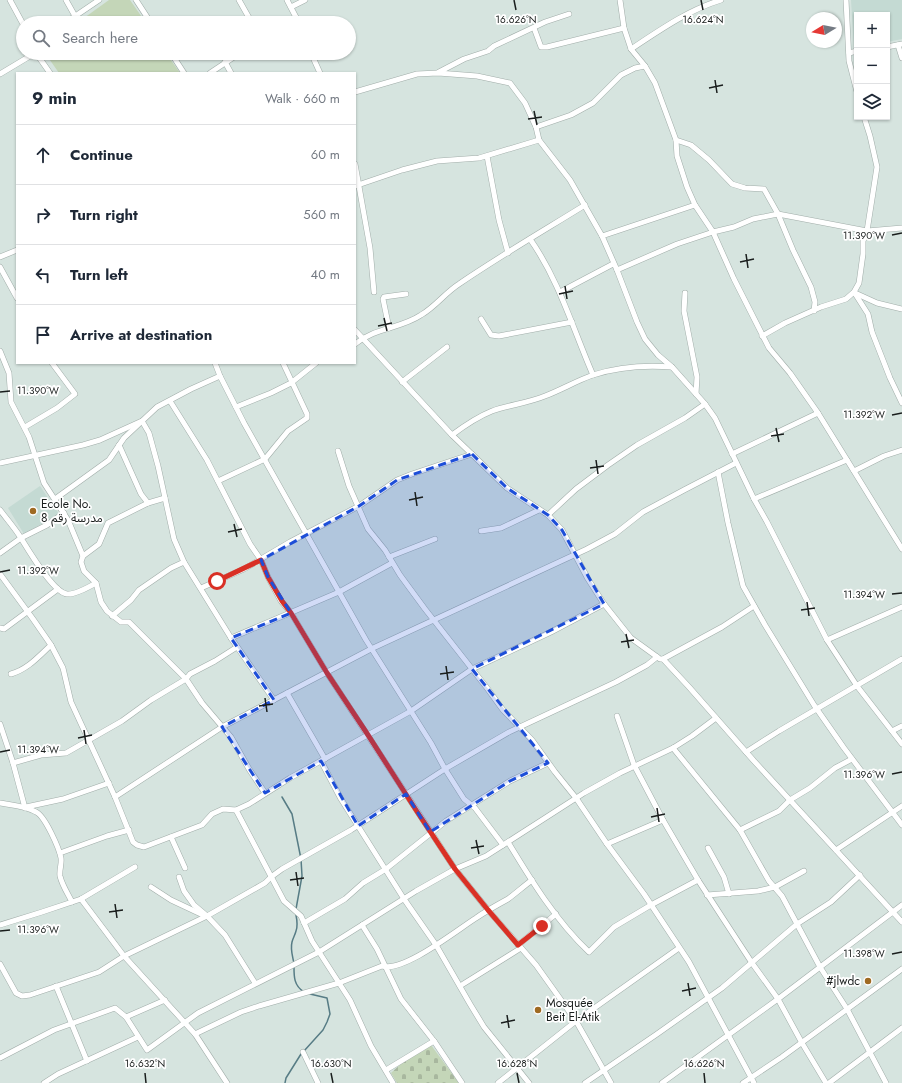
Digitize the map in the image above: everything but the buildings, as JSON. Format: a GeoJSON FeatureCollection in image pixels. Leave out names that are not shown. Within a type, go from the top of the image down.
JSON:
{"type":"FeatureCollection","features":[{"type":"Feature","properties":{"kind":"street"},"geometry":{"type":"LineString","coordinates":[[10,0],[19,16]]}},
{"type":"Feature","properties":{"kind":"street"},"geometry":{"type":"LineString","coordinates":[[66,0],[75,16],[99,0]]}},
{"type":"Feature","properties":{"kind":"street"},"geometry":{"type":"LineString","coordinates":[[136,0],[146,16]]}},
{"type":"Feature","properties":{"kind":"street"},"geometry":{"type":"LineString","coordinates":[[239,0],[248,16]]}},
{"type":"Feature","properties":{"kind":"street"},"geometry":{"type":"LineString","coordinates":[[287,0],[296,16]]}},
{"type":"Feature","properties":{"kind":"street"},"geometry":{"type":"LineString","coordinates":[[291,7],[305,0]]}},
{"type":"Feature","properties":{"kind":"street"},"geometry":{"type":"LineString","coordinates":[[620,0],[624,28],[632,49],[645,66],[655,83],[676,140],[676,156],[695,205],[713,232],[762,336],[769,348],[790,373],[818,413],[902,549]]}},
{"type":"Feature","properties":{"kind":"street"},"geometry":{"type":"LineString","coordinates":[[632,49],[662,28],[689,13],[702,6],[721,0]]}},
{"type":"Feature","properties":{"kind":"street"},"geometry":{"type":"LineString","coordinates":[[846,0],[850,69],[855,84]]}},
{"type":"Feature","properties":{"kind":"street"},"geometry":{"type":"LineString","coordinates":[[438,73],[464,59],[488,52],[494,46],[569,14]]}},
{"type":"Feature","properties":{"kind":"street"},"geometry":{"type":"LineString","coordinates":[[534,28],[541,47],[546,47],[624,28]]}},
{"type":"Feature","properties":{"kind":"street"},"geometry":{"type":"LineString","coordinates":[[890,47],[901,45],[902,58]]}},
{"type":"Feature","properties":{"kind":"street"},"geometry":{"type":"LineString","coordinates":[[849,53],[854,52]]}},
{"type":"Feature","properties":{"kind":"street"},"geometry":{"type":"LineString","coordinates":[[0,74],[23,60]]}},
{"type":"Feature","properties":{"kind":"street"},"geometry":{"type":"LineString","coordinates":[[40,60],[49,72]]}},
{"type":"Feature","properties":{"kind":"street"},"geometry":{"type":"LineString","coordinates":[[176,60],[183,72]]}},
{"type":"Feature","properties":{"kind":"street"},"geometry":{"type":"LineString","coordinates":[[211,72],[228,60]]}},
{"type":"Feature","properties":{"kind":"street"},"geometry":{"type":"LineString","coordinates":[[314,60],[320,72]]}},
{"type":"Feature","properties":{"kind":"street"},"geometry":{"type":"LineString","coordinates":[[225,62],[230,72]]}},
{"type":"Feature","properties":{"kind":"street"},"geometry":{"type":"LineString","coordinates":[[536,127],[571,115],[592,103],[621,75],[635,68],[645,66]]}},
{"type":"Feature","properties":{"kind":"street"},"geometry":{"type":"LineString","coordinates":[[356,92],[418,74],[438,73],[477,76],[510,83],[525,103],[536,127],[539,140],[566,174],[602,236],[613,264],[617,270],[636,322],[645,339],[658,355],[672,367],[705,404],[715,418],[754,499],[781,548],[827,640],[857,686],[902,744]]}},
{"type":"Feature","properties":{"kind":"street"},"geometry":{"type":"LineString","coordinates":[[762,336],[814,311],[846,299],[854,292],[858,284],[863,254],[863,241],[867,231],[877,167],[865,120]]}},
{"type":"Feature","properties":{"kind":"street"},"geometry":{"type":"LineString","coordinates":[[357,185],[437,160],[487,156],[539,140]]}},
{"type":"Feature","properties":{"kind":"street"},"geometry":{"type":"LineString","coordinates":[[676,140],[691,145],[709,160],[732,184],[745,188],[764,189],[778,214],[811,287],[815,302],[814,311]]}},
{"type":"Feature","properties":{"kind":"street"},"geometry":{"type":"LineString","coordinates":[[487,156],[499,220],[508,252]]}},
{"type":"Feature","properties":{"kind":"street"},"geometry":{"type":"LineString","coordinates":[[356,174],[370,248],[374,292]]}},
{"type":"Feature","properties":{"kind":"street"},"geometry":{"type":"LineString","coordinates":[[356,343],[362,338],[374,332],[410,321],[422,315],[457,285],[585,205]]}},
{"type":"Feature","properties":{"kind":"street"},"geometry":{"type":"LineString","coordinates":[[602,236],[695,205]]}},
{"type":"Feature","properties":{"kind":"street"},"geometry":{"type":"LineString","coordinates":[[617,270],[677,244],[713,232],[734,227],[753,219],[778,214],[867,231],[902,228]]}},
{"type":"Feature","properties":{"kind":"street"},"geometry":{"type":"LineString","coordinates":[[530,239],[540,253],[560,292],[593,376]]}},
{"type":"Feature","properties":{"kind":"street"},"geometry":{"type":"LineString","coordinates":[[0,257],[16,250]]}},
{"type":"Feature","properties":{"kind":"street"},"geometry":{"type":"LineString","coordinates":[[560,292],[613,264]]}},
{"type":"Feature","properties":{"kind":"street"},"geometry":{"type":"LineString","coordinates":[[0,267],[16,296]]}},
{"type":"Feature","properties":{"kind":"street"},"geometry":{"type":"LineString","coordinates":[[854,292],[878,303],[902,309]]}},
{"type":"Feature","properties":{"kind":"street"},"geometry":{"type":"LineString","coordinates":[[854,292],[868,314],[872,332],[890,378],[902,403]]}},
{"type":"Feature","properties":{"kind":"street"},"geometry":{"type":"LineString","coordinates":[[685,293],[684,311],[697,378],[696,394]]}},
{"type":"Feature","properties":{"kind":"street"},"geometry":{"type":"LineString","coordinates":[[389,328],[383,299],[384,297],[406,294]]}},
{"type":"Feature","properties":{"kind":"street"},"geometry":{"type":"LineString","coordinates":[[481,319],[491,335],[499,336],[572,322]]}},
{"type":"Feature","properties":{"kind":"street"},"geometry":{"type":"LineString","coordinates":[[356,331],[452,435],[507,488],[548,515],[562,530],[588,579],[604,604],[631,638],[660,658],[689,687],[746,752],[902,922]]}},
{"type":"Feature","properties":{"kind":"street"},"geometry":{"type":"LineString","coordinates":[[402,382],[447,347]]}},
{"type":"Feature","properties":{"kind":"street"},"geometry":{"type":"LineString","coordinates":[[0,351],[9,373],[11,402],[29,437],[44,483],[64,513],[83,556]]}},
{"type":"Feature","properties":{"kind":"street"},"geometry":{"type":"LineString","coordinates":[[24,428],[57,408],[75,394],[53,364]]}},
{"type":"Feature","properties":{"kind":"street"},"geometry":{"type":"LineString","coordinates":[[215,364],[244,423],[371,649],[431,743],[445,769],[464,799],[475,808],[505,844],[580,944],[589,952],[614,927],[698,880]]}},
{"type":"Feature","properties":{"kind":"street"},"geometry":{"type":"LineString","coordinates":[[218,481],[265,459],[288,431],[307,418],[307,414],[283,364]]}},
{"type":"Feature","properties":{"kind":"street"},"geometry":{"type":"LineString","coordinates":[[236,406],[271,393],[292,382],[315,364]]}},
{"type":"Feature","properties":{"kind":"street"},"geometry":{"type":"LineString","coordinates":[[452,435],[469,423],[492,411],[545,396],[593,376],[628,368],[658,366],[672,367]]}},
{"type":"Feature","properties":{"kind":"street"},"geometry":{"type":"LineString","coordinates":[[55,499],[109,460],[124,438],[156,407],[220,376]]}},
{"type":"Feature","properties":{"kind":"street"},"geometry":{"type":"LineString","coordinates":[[170,401],[207,460],[250,544],[261,560],[268,577],[327,673],[455,869],[488,910],[536,965],[576,1021],[611,1083]]}},
{"type":"Feature","properties":{"kind":"street"},"geometry":{"type":"LineString","coordinates":[[548,515],[576,489],[608,465],[637,445],[685,418],[705,404]]}},
{"type":"Feature","properties":{"kind":"street"},"geometry":{"type":"LineString","coordinates":[[732,454],[818,413]]}},
{"type":"Feature","properties":{"kind":"street"},"geometry":{"type":"LineString","coordinates":[[0,463],[75,448],[91,443],[142,421]]}},
{"type":"Feature","properties":{"kind":"street"},"geometry":{"type":"LineString","coordinates":[[142,421],[149,432],[174,539],[184,562],[201,588],[215,614],[274,700]]}},
{"type":"Feature","properties":{"kind":"street"},"geometry":{"type":"LineString","coordinates":[[119,445],[130,466],[141,494],[148,503]]}},
{"type":"Feature","properties":{"kind":"street"},"geometry":{"type":"LineString","coordinates":[[854,471],[884,456],[902,450]]}},
{"type":"Feature","properties":{"kind":"street"},"geometry":{"type":"LineString","coordinates":[[338,451],[349,486],[368,529],[389,557],[400,576],[433,620],[503,710],[532,740],[576,798],[651,905],[689,962],[752,1080]]}},
{"type":"Feature","properties":{"kind":"street"},"geometry":{"type":"LineString","coordinates":[[201,588],[261,560],[306,533],[358,506],[397,480],[472,454]]}},
{"type":"Feature","properties":{"kind":"street"},"geometry":{"type":"LineString","coordinates":[[754,499],[847,460]]}},
{"type":"Feature","properties":{"kind":"street"},"geometry":{"type":"LineString","coordinates":[[115,797],[222,727],[371,649],[615,534],[643,512],[736,463]]}},
{"type":"Feature","properties":{"kind":"street"},"geometry":{"type":"LineString","coordinates":[[718,472],[743,586],[817,709],[852,759],[902,825]]}},
{"type":"Feature","properties":{"kind":"street"},"geometry":{"type":"LineString","coordinates":[[165,498],[148,503],[108,522],[98,544],[83,556],[81,562],[84,571],[96,583],[101,602],[107,611],[120,622],[129,622],[186,679],[202,703],[231,737],[249,769],[265,793]]}},
{"type":"Feature","properties":{"kind":"street"},"geometry":{"type":"LineString","coordinates":[[0,510],[21,538],[30,554],[46,576],[63,593],[68,594],[87,588],[96,583]]}},
{"type":"Feature","properties":{"kind":"street"},"geometry":{"type":"LineString","coordinates":[[481,531],[501,528],[539,510]]}},
{"type":"Feature","properties":{"kind":"street"},"geometry":{"type":"LineString","coordinates":[[0,553],[21,538],[46,525],[64,513]]}},
{"type":"Feature","properties":{"kind":"street"},"geometry":{"type":"LineString","coordinates":[[389,557],[435,539]]}},
{"type":"Feature","properties":{"kind":"street"},"geometry":{"type":"LineString","coordinates":[[112,616],[131,600],[139,590],[171,568],[184,562]]}},
{"type":"Feature","properties":{"kind":"street"},"geometry":{"type":"LineString","coordinates":[[231,638],[339,592],[392,563]]}},
{"type":"Feature","properties":{"kind":"street"},"geometry":{"type":"LineString","coordinates":[[0,574],[50,645],[64,672],[70,700],[109,783],[134,842],[144,847],[202,825],[212,814],[224,809],[236,810],[249,804],[265,793],[411,711],[472,669],[551,632],[604,604]]}},
{"type":"Feature","properties":{"kind":"street"},"geometry":{"type":"LineString","coordinates":[[0,628],[4,629],[58,589]]}},
{"type":"Feature","properties":{"kind":"street"},"geometry":{"type":"LineString","coordinates":[[0,964],[16,993],[22,996],[30,995],[93,975],[124,956],[207,916],[265,883],[271,877],[358,826],[445,769],[519,728],[616,682],[722,627],[754,606]]}},
{"type":"Feature","properties":{"kind":"street"},"geometry":{"type":"LineString","coordinates":[[827,640],[902,607]]}},
{"type":"Feature","properties":{"kind":"street"},"geometry":{"type":"LineString","coordinates":[[11,674],[21,671],[50,645]]}},
{"type":"Feature","properties":{"kind":"street"},"geometry":{"type":"LineString","coordinates":[[14,763],[41,756],[62,754],[122,721],[150,700],[186,679],[190,674],[237,647]]}},
{"type":"Feature","properties":{"kind":"street"},"geometry":{"type":"LineString","coordinates":[[746,752],[902,659]]}},
{"type":"Feature","properties":{"kind":"street"},"geometry":{"type":"LineString","coordinates":[[287,693],[358,826],[404,899],[436,946],[484,1027],[529,1083]]}},
{"type":"Feature","properties":{"kind":"street"},"geometry":{"type":"LineString","coordinates":[[617,716],[634,765],[662,820],[707,895],[778,999],[802,1043],[827,1083],[870,1053],[902,1028]]}},
{"type":"Feature","properties":{"kind":"street"},"geometry":{"type":"LineString","coordinates":[[0,1058],[54,1030],[115,1008],[126,1017],[147,1050],[198,1012],[319,952],[455,869],[486,856],[576,798],[634,765],[673,748],[716,718]]}},
{"type":"Feature","properties":{"kind":"street"},"geometry":{"type":"LineString","coordinates":[[0,724],[14,763],[25,808]]}},
{"type":"Feature","properties":{"kind":"street"},"geometry":{"type":"LineString","coordinates":[[892,731],[902,726]]}},
{"type":"Feature","properties":{"kind":"street"},"geometry":{"type":"LineString","coordinates":[[673,748],[740,830],[769,881],[782,896],[820,967],[847,1009],[886,1083]]}},
{"type":"Feature","properties":{"kind":"street"},"geometry":{"type":"LineString","coordinates":[[740,830],[778,811],[790,800],[810,788],[835,768],[852,759]]}},
{"type":"Feature","properties":{"kind":"street"},"geometry":{"type":"LineString","coordinates":[[304,923],[345,899],[363,883],[386,869],[430,832],[471,805],[510,781],[548,763]]}},
{"type":"Feature","properties":{"kind":"street"},"geometry":{"type":"LineString","coordinates":[[25,808],[63,799],[109,783]]}},
{"type":"Feature","properties":{"kind":"street"},"geometry":{"type":"LineString","coordinates":[[0,803],[25,808],[37,812],[41,816],[60,853],[60,876],[72,902]]}},
{"type":"Feature","properties":{"kind":"street"},"geometry":{"type":"LineString","coordinates":[[836,850],[902,806]]}},
{"type":"Feature","properties":{"kind":"street"},"geometry":{"type":"LineString","coordinates":[[236,810],[284,901],[301,916],[312,941],[350,1000],[371,1046],[393,1083]]}},
{"type":"Feature","properties":{"kind":"street"},"geometry":{"type":"LineString","coordinates":[[607,844],[662,820]]}},
{"type":"Feature","properties":{"kind":"street"},"geometry":{"type":"LineString","coordinates":[[60,853],[129,830]]}},
{"type":"Feature","properties":{"kind":"street"},"geometry":{"type":"LineString","coordinates":[[171,837],[184,868]]}},
{"type":"Feature","properties":{"kind":"street"},"geometry":{"type":"LineString","coordinates":[[708,848],[724,877],[729,894]]}},
{"type":"Feature","properties":{"kind":"street"},"geometry":{"type":"LineString","coordinates":[[0,925],[81,899],[135,867]]}},
{"type":"Feature","properties":{"kind":"street"},"geometry":{"type":"LineString","coordinates":[[707,895],[758,891],[775,887],[804,871]]}},
{"type":"Feature","properties":{"kind":"street"},"geometry":{"type":"LineString","coordinates":[[585,1083],[709,997],[752,963],[797,924],[831,902],[860,875]]}},
{"type":"Feature","properties":{"kind":"street"},"geometry":{"type":"LineString","coordinates":[[179,877],[184,890],[194,905],[207,916],[225,936],[255,983]]}},
{"type":"Feature","properties":{"kind":"street"},"geometry":{"type":"LineString","coordinates":[[196,1034],[241,1012],[340,983],[382,966],[386,967],[402,964],[436,946],[488,910],[507,899],[532,880]]}},
{"type":"Feature","properties":{"kind":"street"},"geometry":{"type":"LineString","coordinates":[[151,888],[182,906],[207,916]]}},
{"type":"Feature","properties":{"kind":"street"},"geometry":{"type":"LineString","coordinates":[[81,899],[124,956],[196,1034],[227,1083]]}},
{"type":"Feature","properties":{"kind":"street"},"geometry":{"type":"LineString","coordinates":[[662,1083],[778,999],[902,905]]}},
{"type":"Feature","properties":{"kind":"street"},"geometry":{"type":"LineString","coordinates":[[460,986],[519,946],[556,914]]}},
{"type":"Feature","properties":{"kind":"street"},"geometry":{"type":"LineString","coordinates":[[362,926],[377,949],[402,999],[434,1041],[462,1083]]}},
{"type":"Feature","properties":{"kind":"street"},"geometry":{"type":"LineString","coordinates":[[498,1083],[576,1021],[679,948]]}},
{"type":"Feature","properties":{"kind":"street"},"geometry":{"type":"LineString","coordinates":[[743,1083],[752,1080],[902,969]]}},
{"type":"Feature","properties":{"kind":"street"},"geometry":{"type":"LineString","coordinates":[[56,986],[87,1061]]}},
{"type":"Feature","properties":{"kind":"street"},"geometry":{"type":"LineString","coordinates":[[126,1017],[165,1000]]}},
{"type":"Feature","properties":{"kind":"street"},"geometry":{"type":"LineString","coordinates":[[44,1083],[58,1074],[138,1037]]}},
{"type":"Feature","properties":{"kind":"street"},"geometry":{"type":"LineString","coordinates":[[386,1070],[434,1041]]}},
{"type":"Feature","properties":{"kind":"street"},"geometry":{"type":"LineString","coordinates":[[303,1052],[318,1083]]}},
{"type":"Feature","properties":{"kind":"highlighted area"},"geometry":{"type":"Polygon","coordinates":[[[472,454],[507,488],[548,515],[562,530],[604,604],[472,669],[548,763],[510,781],[430,832],[406,794],[358,826],[321,761],[265,793],[222,727],[274,700],[231,638],[291,613],[268,577],[261,560],[359,506],[397,480],[472,454]]]}},
{"type":"Feature","properties":{"kind":"shaded area"},"geometry":{"type":"Polygon","coordinates":[[[851,0],[902,0],[902,39],[890,41],[890,12],[854,12],[854,49],[851,0]]]}},
{"type":"Feature","properties":{"kind":"shaded area","name":"Ecole No. 8 مدرسة رقم"},"geometry":{"type":"Polygon","coordinates":[[[40,486],[59,514],[24,534],[8,508],[40,486]]]}},
{"type":"Feature","properties":{"kind":"green space"},"geometry":{"type":"Polygon","coordinates":[[[109,0],[130,0],[141,16],[87,16],[109,0]]]}},
{"type":"Feature","properties":{"kind":"green space"},"geometry":{"type":"Polygon","coordinates":[[[50,60],[171,60],[179,72],[58,72],[50,60]]]}},
{"type":"Feature","properties":{"kind":"green space"},"geometry":{"type":"Polygon","coordinates":[[[431,1045],[459,1083],[397,1083],[391,1073],[405,1060],[431,1045]]]}},
{"type":"Feature","properties":{"kind":"waterway"},"geometry":{"type":"LineString","coordinates":[[282,797],[292,814],[301,859],[302,876],[296,909]]}},
{"type":"Feature","properties":{"kind":"waterway"},"geometry":{"type":"LineString","coordinates":[[296,915],[297,927],[291,945],[291,951],[295,980],[300,989],[304,992]]}},
{"type":"Feature","properties":{"kind":"waterway"},"geometry":{"type":"LineString","coordinates":[[304,1051],[323,1030],[330,1014],[327,998],[310,994]]}},
{"type":"Feature","properties":{"kind":"waterway"},"geometry":{"type":"LineString","coordinates":[[285,1083],[286,1078],[301,1054]]}},
{"type":"Feature","properties":{"kind":"place","name":"Ecole No. 8 مدرسة رقم"},"geometry":{"type":"Point","coordinates":[33,511]}},
{"type":"Feature","properties":{"kind":"place","name":"#jlwdc"},"geometry":{"type":"Point","coordinates":[868,981]}},
{"type":"Feature","properties":{"kind":"place","name":"Mosquée Beit El-Atik"},"geometry":{"type":"Point","coordinates":[538,1010]}},
{"type":"Feature","properties":{"kind":"route"},"geometry":{"type":"LineString","coordinates":[[217,581],[261,560],[268,577],[282,601],[291,613],[327,673],[455,869],[518,945],[542,926]]}}]}
